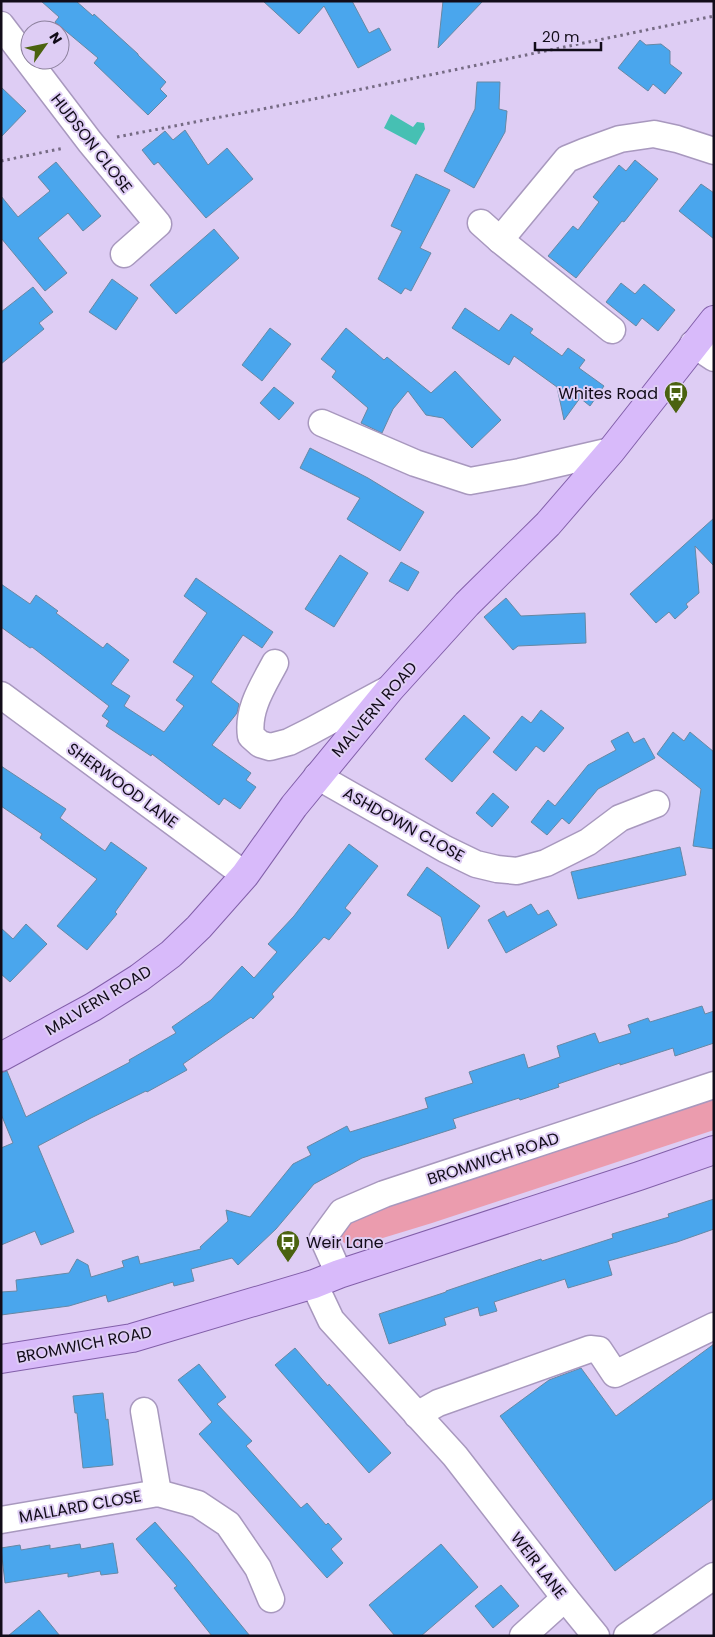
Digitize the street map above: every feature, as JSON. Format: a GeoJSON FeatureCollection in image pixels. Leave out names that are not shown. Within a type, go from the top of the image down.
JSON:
{"type":"FeatureCollection","features":[{"type":"Feature","properties":{"kind":"main road","name":"MALVERN ROAD"},"geometry":{"type":"LineString","coordinates":[[1,1057],[93,1007],[138,978],[171,954],[199,927],[245,875],[317,776],[390,689],[466,604],[548,524],[611,451],[704,351],[714,320]]}},
{"type":"Feature","properties":{"kind":"main road","name":"BROMWICH ROAD"},"geometry":{"type":"LineString","coordinates":[[1,1359],[132,1338],[327,1279],[714,1150]]}},
{"type":"Feature","properties":{"kind":"street","name":"HUDSON CLOSE"},"geometry":{"type":"LineString","coordinates":[[1,25],[90,142],[158,224],[124,254]]}},
{"type":"Feature","properties":{"kind":"street"},"geometry":{"type":"LineString","coordinates":[[500,240],[567,160],[584,152],[620,139],[654,134],[678,139],[714,151]]}},
{"type":"Feature","properties":{"kind":"street"},"geometry":{"type":"LineString","coordinates":[[481,223],[612,330]]}},
{"type":"Feature","properties":{"kind":"street"},"geometry":{"type":"LineString","coordinates":[[322,423],[415,463],[470,481],[520,472],[611,451]]}},
{"type":"Feature","properties":{"kind":"street"},"geometry":{"type":"LineString","coordinates":[[275,663],[252,711],[250,726],[251,736],[260,744],[270,747],[289,742],[311,732],[390,689]]}},
{"type":"Feature","properties":{"kind":"street","name":"SHERWOOD LANE"},"geometry":{"type":"LineString","coordinates":[[1,696],[245,875]]}},
{"type":"Feature","properties":{"kind":"street","name":"ASHDOWN CLOSE"},"geometry":{"type":"LineString","coordinates":[[317,776],[445,849],[476,864],[496,869],[517,871],[546,863],[588,842],[620,818],[656,804]]}},
{"type":"Feature","properties":{"kind":"street","name":"BROMWICH ROAD"},"geometry":{"type":"LineString","coordinates":[[327,1279],[323,1238],[342,1212],[384,1194],[714,1085]]}},
{"type":"Feature","properties":{"kind":"street","name":"WEIR LANE"},"geometry":{"type":"LineString","coordinates":[[327,1279],[331,1320],[455,1456],[596,1636]]}},
{"type":"Feature","properties":{"kind":"street"},"geometry":{"type":"LineString","coordinates":[[418,1415],[438,1403],[590,1349],[599,1350],[615,1374],[714,1326]]}},
{"type":"Feature","properties":{"kind":"street","name":"MALLARD CLOSE"},"geometry":{"type":"LineString","coordinates":[[144,1411],[158,1493]]}},
{"type":"Feature","properties":{"kind":"street","name":"MALLARD CLOSE"},"geometry":{"type":"LineString","coordinates":[[1,1520],[158,1493],[198,1504],[228,1524],[258,1568],[271,1599]]}},
{"type":"Feature","properties":{"kind":"street"},"geometry":{"type":"LineString","coordinates":[[627,1636],[714,1576]]}},
{"type":"Feature","properties":{"kind":"street"},"geometry":{"type":"LineString","coordinates":[[523,1636],[565,1598]]}},
{"type":"Feature","properties":{"kind":"path"},"geometry":{"type":"LineString","coordinates":[[1,161],[90,142],[304,102],[714,16]]}},
{"type":"Feature","properties":{"kind":"shaded area"},"geometry":{"type":"Polygon","coordinates":[[[391,114],[413,127],[417,122],[424,123],[425,129],[416,145],[384,128],[391,114]]]}},
{"type":"Feature","properties":{"kind":"shaded area"},"geometry":{"type":"Polygon","coordinates":[[[714,1096],[714,1130],[432,1223],[350,1248],[341,1240],[340,1229],[352,1219],[568,1144],[714,1096]]]}},
{"type":"Feature","properties":{"kind":"building"},"geometry":{"type":"Polygon","coordinates":[[[41,1],[76,1],[93,16],[94,14],[166,82],[160,89],[167,96],[148,115],[94,63],[98,58],[70,35],[70,20],[57,20],[59,17],[41,1]]]}},
{"type":"Feature","properties":{"kind":"building"},"geometry":{"type":"Polygon","coordinates":[[[263,1],[352,1],[369,33],[379,28],[391,50],[358,68],[324,6],[299,34],[263,1]]]}},
{"type":"Feature","properties":{"kind":"building"},"geometry":{"type":"Polygon","coordinates":[[[443,1],[483,1],[438,48],[443,1]]]}},
{"type":"Feature","properties":{"kind":"building"},"geometry":{"type":"Polygon","coordinates":[[[640,40],[646,45],[661,44],[670,51],[670,64],[682,73],[665,94],[653,84],[648,91],[618,68],[640,40]]]}},
{"type":"Feature","properties":{"kind":"building"},"geometry":{"type":"Polygon","coordinates":[[[477,82],[500,82],[499,109],[507,111],[505,132],[474,188],[444,171],[475,109],[477,82]]]}},
{"type":"Feature","properties":{"kind":"building"},"geometry":{"type":"Polygon","coordinates":[[[1,87],[26,111],[1,137],[1,87]]]}},
{"type":"Feature","properties":{"kind":"building"},"geometry":{"type":"Polygon","coordinates":[[[185,130],[208,165],[227,148],[253,179],[206,218],[158,162],[154,165],[142,150],[165,131],[173,140],[185,130]]]}},
{"type":"Feature","properties":{"kind":"building"},"geometry":{"type":"Polygon","coordinates":[[[635,160],[658,179],[576,278],[548,256],[573,226],[578,230],[599,202],[593,197],[619,165],[626,171],[635,160]]]}},
{"type":"Feature","properties":{"kind":"building"},"geometry":{"type":"Polygon","coordinates":[[[56,162],[101,216],[83,231],[68,213],[38,238],[67,273],[45,291],[1,238],[1,196],[18,217],[50,191],[38,177],[56,162]]]}},
{"type":"Feature","properties":{"kind":"building"},"geometry":{"type":"Polygon","coordinates":[[[416,174],[450,190],[420,248],[431,253],[411,291],[405,288],[401,294],[378,279],[402,231],[391,226],[416,174]]]}},
{"type":"Feature","properties":{"kind":"building"},"geometry":{"type":"Polygon","coordinates":[[[701,184],[714,193],[714,239],[679,211],[701,184]]]}},
{"type":"Feature","properties":{"kind":"building"},"geometry":{"type":"Polygon","coordinates":[[[214,229],[239,258],[176,314],[150,285],[214,229]]]}},
{"type":"Feature","properties":{"kind":"building"},"geometry":{"type":"Polygon","coordinates":[[[112,279],[138,298],[116,330],[89,312],[112,279]]]}},
{"type":"Feature","properties":{"kind":"building"},"geometry":{"type":"Polygon","coordinates":[[[621,283],[635,294],[644,284],[675,310],[658,331],[642,318],[636,326],[606,302],[621,283]]]}},
{"type":"Feature","properties":{"kind":"building"},"geometry":{"type":"Polygon","coordinates":[[[33,287],[53,312],[39,323],[44,329],[1,364],[1,312],[33,287]]]}},
{"type":"Feature","properties":{"kind":"building"},"geometry":{"type":"Polygon","coordinates":[[[465,308],[499,331],[511,314],[533,329],[530,333],[562,356],[568,348],[585,360],[579,368],[604,386],[590,406],[580,398],[564,420],[557,387],[514,356],[509,365],[452,328],[465,308]]]}},
{"type":"Feature","properties":{"kind":"building"},"geometry":{"type":"Polygon","coordinates":[[[270,328],[291,344],[262,381],[242,365],[270,328]]]}},
{"type":"Feature","properties":{"kind":"building"},"geometry":{"type":"Polygon","coordinates":[[[346,328],[384,360],[387,357],[431,393],[455,371],[501,420],[472,448],[443,418],[426,415],[408,391],[393,409],[382,433],[361,423],[368,408],[332,377],[336,371],[321,359],[346,328]]]}},
{"type":"Feature","properties":{"kind":"building"},"geometry":{"type":"Polygon","coordinates":[[[274,387],[294,403],[279,420],[260,403],[274,387]]]}},
{"type":"Feature","properties":{"kind":"building"},"geometry":{"type":"Polygon","coordinates":[[[310,448],[368,478],[424,512],[400,551],[347,519],[360,498],[300,468],[310,448]]]}},
{"type":"Feature","properties":{"kind":"building"},"geometry":{"type":"Polygon","coordinates":[[[714,518],[714,566],[695,546],[699,593],[686,604],[688,607],[675,619],[669,612],[656,623],[630,594],[714,518]]]}},
{"type":"Feature","properties":{"kind":"building"},"geometry":{"type":"Polygon","coordinates":[[[340,555],[368,573],[334,627],[305,609],[340,555]]]}},
{"type":"Feature","properties":{"kind":"building"},"geometry":{"type":"Polygon","coordinates":[[[401,562],[419,572],[408,591],[389,581],[401,562]]]}},
{"type":"Feature","properties":{"kind":"building"},"geometry":{"type":"Polygon","coordinates":[[[196,578],[273,632],[262,648],[243,635],[211,682],[239,704],[237,713],[212,745],[251,773],[246,780],[256,787],[240,809],[224,798],[219,805],[152,754],[151,756],[106,726],[109,721],[102,716],[109,706],[32,647],[30,648],[1,627],[1,584],[30,604],[36,595],[58,611],[56,613],[103,648],[107,643],[129,660],[111,684],[130,696],[124,706],[164,732],[184,706],[176,700],[194,676],[173,662],[207,613],[184,596],[196,578]]]}},
{"type":"Feature","properties":{"kind":"building"},"geometry":{"type":"Polygon","coordinates":[[[506,598],[521,616],[585,613],[586,643],[518,646],[513,650],[484,617],[506,598]]]}},
{"type":"Feature","properties":{"kind":"building"},"geometry":{"type":"Polygon","coordinates":[[[541,710],[564,728],[544,752],[536,746],[516,771],[493,752],[522,716],[531,723],[541,710]]]}},
{"type":"Feature","properties":{"kind":"building"},"geometry":{"type":"Polygon","coordinates":[[[464,715],[490,738],[452,782],[425,759],[464,715]]]}},
{"type":"Feature","properties":{"kind":"building"},"geometry":{"type":"Polygon","coordinates":[[[628,732],[634,743],[644,738],[655,758],[598,789],[569,824],[562,818],[547,835],[531,822],[548,800],[555,806],[588,765],[616,750],[611,741],[628,732]]]}},
{"type":"Feature","properties":{"kind":"building"},"geometry":{"type":"Polygon","coordinates":[[[673,732],[684,741],[690,732],[714,752],[714,849],[693,846],[701,789],[657,754],[673,732]]]}},
{"type":"Feature","properties":{"kind":"building"},"geometry":{"type":"Polygon","coordinates":[[[1,766],[66,809],[60,818],[105,851],[111,842],[147,868],[115,912],[117,914],[87,950],[57,926],[97,879],[40,838],[42,834],[1,806],[1,766]]]}},
{"type":"Feature","properties":{"kind":"building"},"geometry":{"type":"Polygon","coordinates":[[[493,793],[509,807],[492,827],[476,813],[493,793]]]}},
{"type":"Feature","properties":{"kind":"building"},"geometry":{"type":"Polygon","coordinates":[[[349,844],[378,866],[345,908],[351,913],[329,940],[324,937],[272,994],[274,997],[253,1019],[251,1017],[183,1064],[187,1070],[38,1146],[74,1232],[41,1245],[35,1231],[1,1245],[1,1148],[13,1143],[1,1114],[1,1073],[7,1071],[26,1117],[130,1062],[129,1060],[176,1033],[172,1027],[211,1000],[242,966],[254,978],[277,952],[268,944],[294,916],[349,844]]]}},
{"type":"Feature","properties":{"kind":"building"},"geometry":{"type":"Polygon","coordinates":[[[680,847],[686,875],[578,899],[571,872],[680,847]]]}},
{"type":"Feature","properties":{"kind":"building"},"geometry":{"type":"Polygon","coordinates":[[[427,867],[480,906],[448,949],[441,917],[407,895],[427,867]]]}},
{"type":"Feature","properties":{"kind":"building"},"geometry":{"type":"Polygon","coordinates":[[[531,904],[538,915],[548,910],[557,925],[506,953],[488,920],[504,911],[507,917],[531,904]]]}},
{"type":"Feature","properties":{"kind":"building"},"geometry":{"type":"Polygon","coordinates":[[[26,924],[47,944],[10,982],[1,974],[1,928],[13,939],[26,924]]]}},
{"type":"Feature","properties":{"kind":"building"},"geometry":{"type":"Polygon","coordinates":[[[702,1006],[705,1014],[714,1011],[714,1043],[675,1056],[673,1048],[620,1065],[620,1063],[558,1084],[559,1087],[453,1119],[456,1128],[362,1158],[314,1184],[276,1229],[238,1265],[232,1258],[191,1269],[194,1281],[174,1286],[173,1282],[108,1302],[106,1295],[69,1306],[1,1315],[1,1292],[17,1291],[16,1280],[69,1273],[77,1259],[88,1265],[91,1277],[124,1267],[122,1261],[138,1256],[140,1264],[201,1249],[200,1247],[228,1221],[226,1210],[250,1217],[293,1164],[311,1155],[307,1147],[347,1126],[350,1132],[428,1108],[425,1098],[473,1083],[469,1072],[524,1054],[528,1068],[560,1057],[557,1046],[595,1033],[599,1043],[631,1033],[628,1025],[648,1018],[650,1022],[702,1006]]]}},
{"type":"Feature","properties":{"kind":"building"},"geometry":{"type":"Polygon","coordinates":[[[714,1199],[714,1229],[677,1242],[608,1261],[612,1275],[568,1288],[565,1279],[494,1302],[497,1311],[480,1316],[478,1307],[444,1318],[446,1325],[389,1344],[379,1314],[541,1259],[542,1261],[613,1238],[612,1234],[669,1217],[668,1214],[714,1199]]]}},
{"type":"Feature","properties":{"kind":"building"},"geometry":{"type":"Polygon","coordinates":[[[714,1344],[714,1498],[615,1571],[500,1416],[549,1380],[581,1368],[616,1416],[714,1344]]]}},
{"type":"Feature","properties":{"kind":"building"},"geometry":{"type":"Polygon","coordinates":[[[295,1348],[391,1453],[369,1473],[275,1365],[295,1348]]]}},
{"type":"Feature","properties":{"kind":"building"},"geometry":{"type":"Polygon","coordinates":[[[199,1364],[226,1397],[217,1404],[252,1441],[246,1446],[301,1508],[307,1503],[326,1525],[328,1523],[342,1539],[331,1549],[343,1563],[327,1578],[199,1434],[212,1422],[178,1380],[199,1364]]]}},
{"type":"Feature","properties":{"kind":"building"},"geometry":{"type":"Polygon","coordinates":[[[103,1393],[113,1465],[83,1468],[77,1413],[75,1413],[73,1396],[103,1393]]]}},
{"type":"Feature","properties":{"kind":"building"},"geometry":{"type":"Polygon","coordinates":[[[155,1522],[250,1636],[212,1636],[174,1588],[177,1586],[136,1539],[155,1522]]]}},
{"type":"Feature","properties":{"kind":"building"},"geometry":{"type":"Polygon","coordinates":[[[113,1543],[118,1573],[101,1575],[100,1571],[68,1577],[68,1573],[5,1583],[1,1548],[20,1545],[21,1550],[50,1545],[50,1549],[80,1544],[81,1549],[113,1543]]]}},
{"type":"Feature","properties":{"kind":"building"},"geometry":{"type":"Polygon","coordinates":[[[441,1544],[478,1587],[421,1636],[395,1636],[369,1605],[441,1544]]]}},
{"type":"Feature","properties":{"kind":"building"},"geometry":{"type":"Polygon","coordinates":[[[501,1585],[519,1606],[493,1628],[475,1606],[501,1585]]]}},
{"type":"Feature","properties":{"kind":"building"},"geometry":{"type":"Polygon","coordinates":[[[39,1610],[60,1636],[8,1636],[39,1610]]]}},
{"type":"Feature","properties":{"kind":"place","name":"Whites Road"},"geometry":{"type":"Point","coordinates":[676,414]}},
{"type":"Feature","properties":{"kind":"place","name":"Weir Lane"},"geometry":{"type":"Point","coordinates":[288,1263]}}]}
